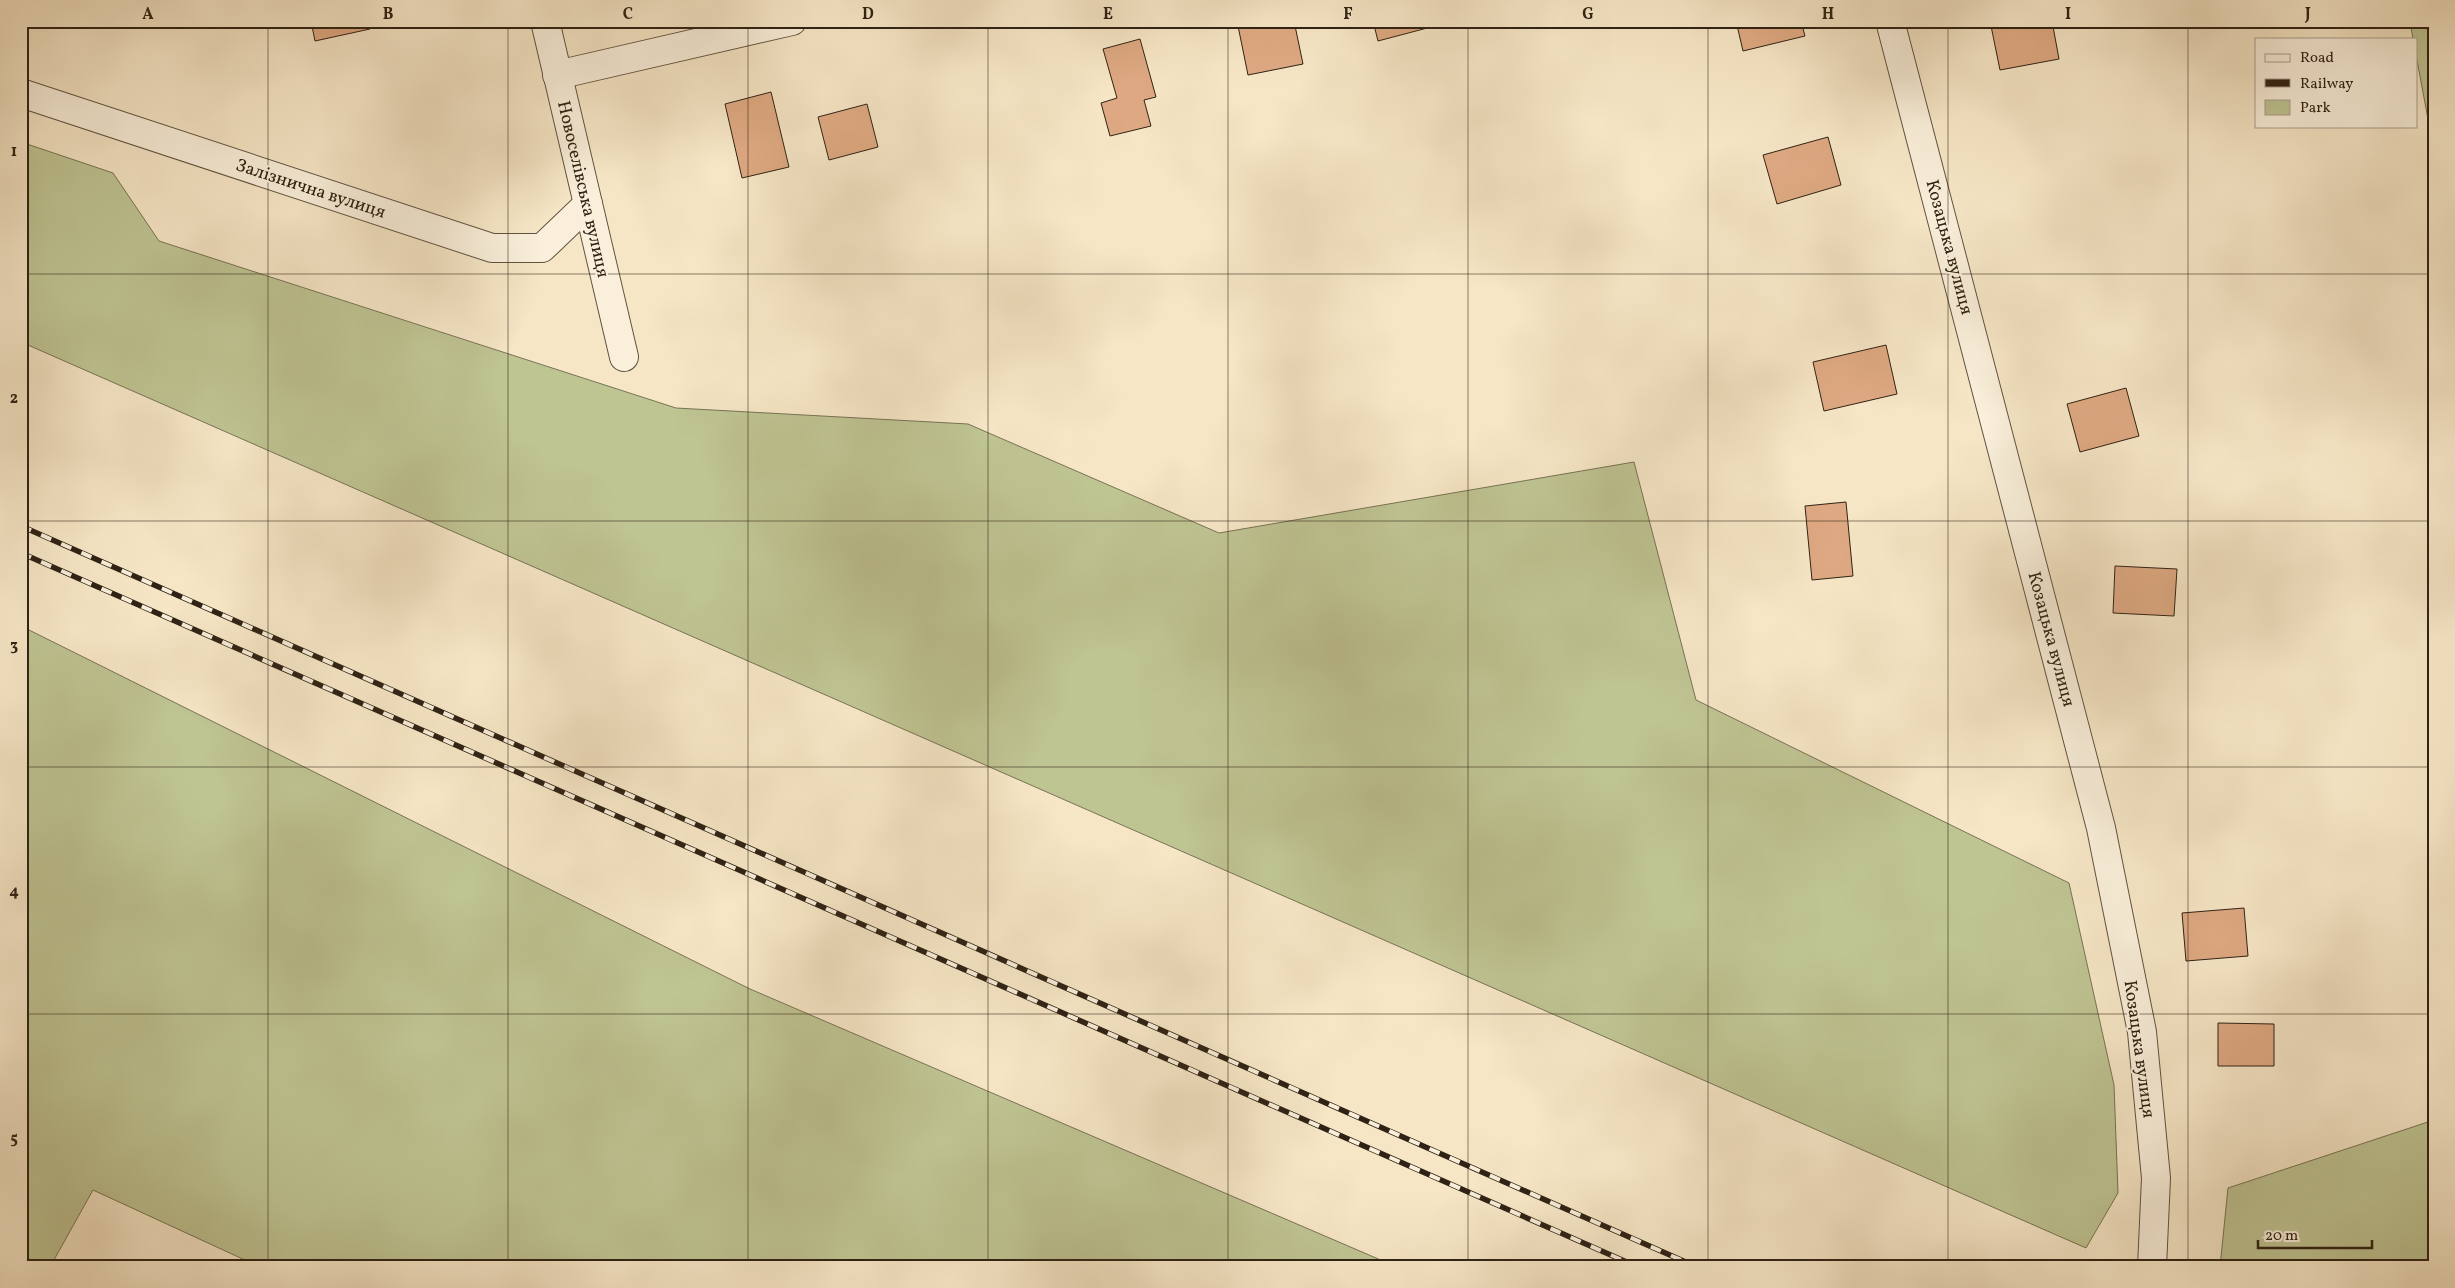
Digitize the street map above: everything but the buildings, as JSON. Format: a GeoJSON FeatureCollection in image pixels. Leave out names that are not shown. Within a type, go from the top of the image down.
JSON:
{"type":"FeatureCollection","features":[{"type":"Feature","properties":{"kind":"street","name":"Новоселівська вулиця"},"geometry":{"type":"LineString","coordinates":[[545,21],[624,357]]}},
{"type":"Feature","properties":{"kind":"street"},"geometry":{"type":"LineString","coordinates":[[557,75],[792,21]]}},
{"type":"Feature","properties":{"kind":"street","name":"Козацька вулиця"},"geometry":{"type":"LineString","coordinates":[[1890,21],[2101,828],[2142,1032],[2156,1178],[2152,1267]]}},
{"type":"Feature","properties":{"kind":"street","name":"Залізнична вулиця"},"geometry":{"type":"LineString","coordinates":[[21,93],[492,248],[542,248],[588,204]]}},
{"type":"Feature","properties":{"kind":"green space"},"geometry":{"type":"Polygon","coordinates":[[[2410,21],[2434,21],[2434,151],[2418,66],[2418,38],[2413,38],[2410,21]]]}},
{"type":"Feature","properties":{"kind":"green space"},"geometry":{"type":"Polygon","coordinates":[[[21,142],[113,173],[159,241],[676,408],[968,424],[1219,533],[1634,462],[1696,700],[2069,883],[2114,1085],[2118,1193],[2086,1248],[21,342],[21,142]]]}},
{"type":"Feature","properties":{"kind":"green space"},"geometry":{"type":"Polygon","coordinates":[[[21,626],[750,989],[1397,1267],[260,1267],[93,1190],[50,1267],[21,1267],[21,626]]]}},
{"type":"Feature","properties":{"kind":"green space"},"geometry":{"type":"Polygon","coordinates":[[[2434,1120],[2434,1267],[2220,1267],[2228,1188],[2434,1120]]]}},
{"type":"Feature","properties":{"kind":"railway"},"geometry":{"type":"LineString","coordinates":[[21,526],[1697,1267]]}},
{"type":"Feature","properties":{"kind":"railway"},"geometry":{"type":"LineString","coordinates":[[21,553],[1638,1267]]}}]}
